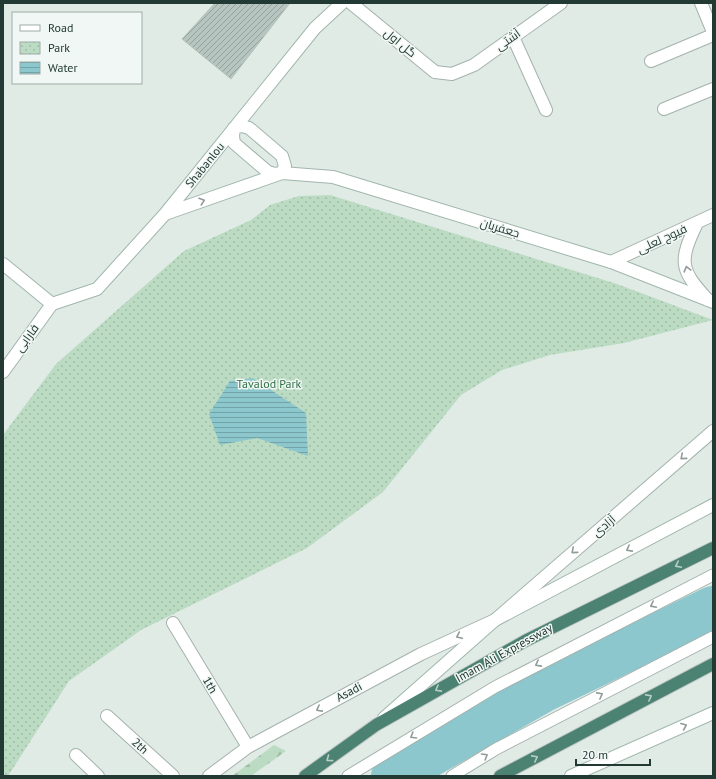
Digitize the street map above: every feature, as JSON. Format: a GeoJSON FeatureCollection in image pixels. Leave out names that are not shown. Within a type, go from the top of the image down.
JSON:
{"type":"FeatureCollection","features":[{"type":"Feature","properties":{"kind":"highway","name":"Imam Ali Expressway"},"geometry":{"type":"LineString","coordinates":[[305,776],[376,725],[524,640],[713,548]]}},
{"type":"Feature","properties":{"kind":"highway"},"geometry":{"type":"LineString","coordinates":[[500,776],[713,664]]}},
{"type":"Feature","properties":{"kind":"main road","name":"Shabanlou"},"geometry":{"type":"LineString","coordinates":[[52,304],[97,289],[165,214],[315,28],[342,3]]}},
{"type":"Feature","properties":{"kind":"main road","name":"گل اول"},"geometry":{"type":"LineString","coordinates":[[351,3],[435,72],[452,74]]}},
{"type":"Feature","properties":{"kind":"main road","name":"آشتی"},"geometry":{"type":"LineString","coordinates":[[452,74],[474,65],[561,3]]}},
{"type":"Feature","properties":{"kind":"main road"},"geometry":{"type":"LineString","coordinates":[[651,61],[713,33],[700,3]]}},
{"type":"Feature","properties":{"kind":"main road"},"geometry":{"type":"LineString","coordinates":[[513,37],[546,110]]}},
{"type":"Feature","properties":{"kind":"main road"},"geometry":{"type":"LineString","coordinates":[[664,109],[713,89]]}},
{"type":"Feature","properties":{"kind":"main road"},"geometry":{"type":"LineString","coordinates":[[165,214],[282,173],[285,166],[282,156],[249,128],[242,126],[234,128],[232,136],[234,142],[268,172],[275,174],[282,173]]}},
{"type":"Feature","properties":{"kind":"main road","name":"جعفریان"},"geometry":{"type":"LineString","coordinates":[[282,173],[333,177],[611,262],[711,301]]}},
{"type":"Feature","properties":{"kind":"main road","name":"فیوج لعلی"},"geometry":{"type":"LineString","coordinates":[[611,262],[713,215]]}},
{"type":"Feature","properties":{"kind":"main road"},"geometry":{"type":"LineString","coordinates":[[697,223],[686,247],[685,263],[690,281],[711,301]]}},
{"type":"Feature","properties":{"kind":"main road"},"geometry":{"type":"LineString","coordinates":[[3,264],[52,304]]}},
{"type":"Feature","properties":{"kind":"main road","name":"فارابی"},"geometry":{"type":"LineString","coordinates":[[3,372],[52,304]]}},
{"type":"Feature","properties":{"kind":"main road","name":"آزادی"},"geometry":{"type":"LineString","coordinates":[[495,620],[713,432]]}},
{"type":"Feature","properties":{"kind":"main road"},"geometry":{"type":"LineString","coordinates":[[376,725],[495,620],[713,505]]}},
{"type":"Feature","properties":{"kind":"main road","name":"Asadi"},"geometry":{"type":"LineString","coordinates":[[209,776],[248,747],[421,654],[495,620]]}},
{"type":"Feature","properties":{"kind":"main road","name":"1th"},"geometry":{"type":"LineString","coordinates":[[173,623],[248,747]]}},
{"type":"Feature","properties":{"kind":"main road"},"geometry":{"type":"LineString","coordinates":[[571,776],[713,713]]}},
{"type":"Feature","properties":{"kind":"main road","name":"2th"},"geometry":{"type":"LineString","coordinates":[[107,716],[173,776]]}},
{"type":"Feature","properties":{"kind":"main road"},"geometry":{"type":"LineString","coordinates":[[76,755],[98,776]]}},
{"type":"Feature","properties":{"kind":"lane"},"geometry":{"type":"LineString","coordinates":[[348,776],[495,687],[713,575]]}},
{"type":"Feature","properties":{"kind":"lane"},"geometry":{"type":"LineString","coordinates":[[452,776],[496,749],[713,636]]}},
{"type":"Feature","properties":{"kind":"green space","name":"Tavalod Park"},"geometry":{"type":"Polygon","coordinates":[[[330,195],[617,284],[713,320],[624,343],[550,355],[502,370],[461,395],[383,492],[307,548],[141,630],[69,681],[8,776],[3,776],[3,435],[56,364],[184,251],[251,220],[270,205],[299,196],[330,195]]]}},
{"type":"Feature","properties":{"kind":"green space"},"geometry":{"type":"Polygon","coordinates":[[[274,745],[286,751],[251,776],[232,776],[274,745]]]}},
{"type":"Feature","properties":{"kind":"water"},"geometry":{"type":"Polygon","coordinates":[[[253,378],[306,413],[308,456],[257,438],[220,445],[209,414],[230,381],[253,378]]]}},
{"type":"Feature","properties":{"kind":"building"},"geometry":{"type":"Polygon","coordinates":[[[215,3],[290,3],[231,79],[182,39],[215,3]]]}},
{"type":"Feature","properties":{"kind":"waterway"},"geometry":{"type":"LineString","coordinates":[[393,776],[544,690],[713,608]]}}]}
